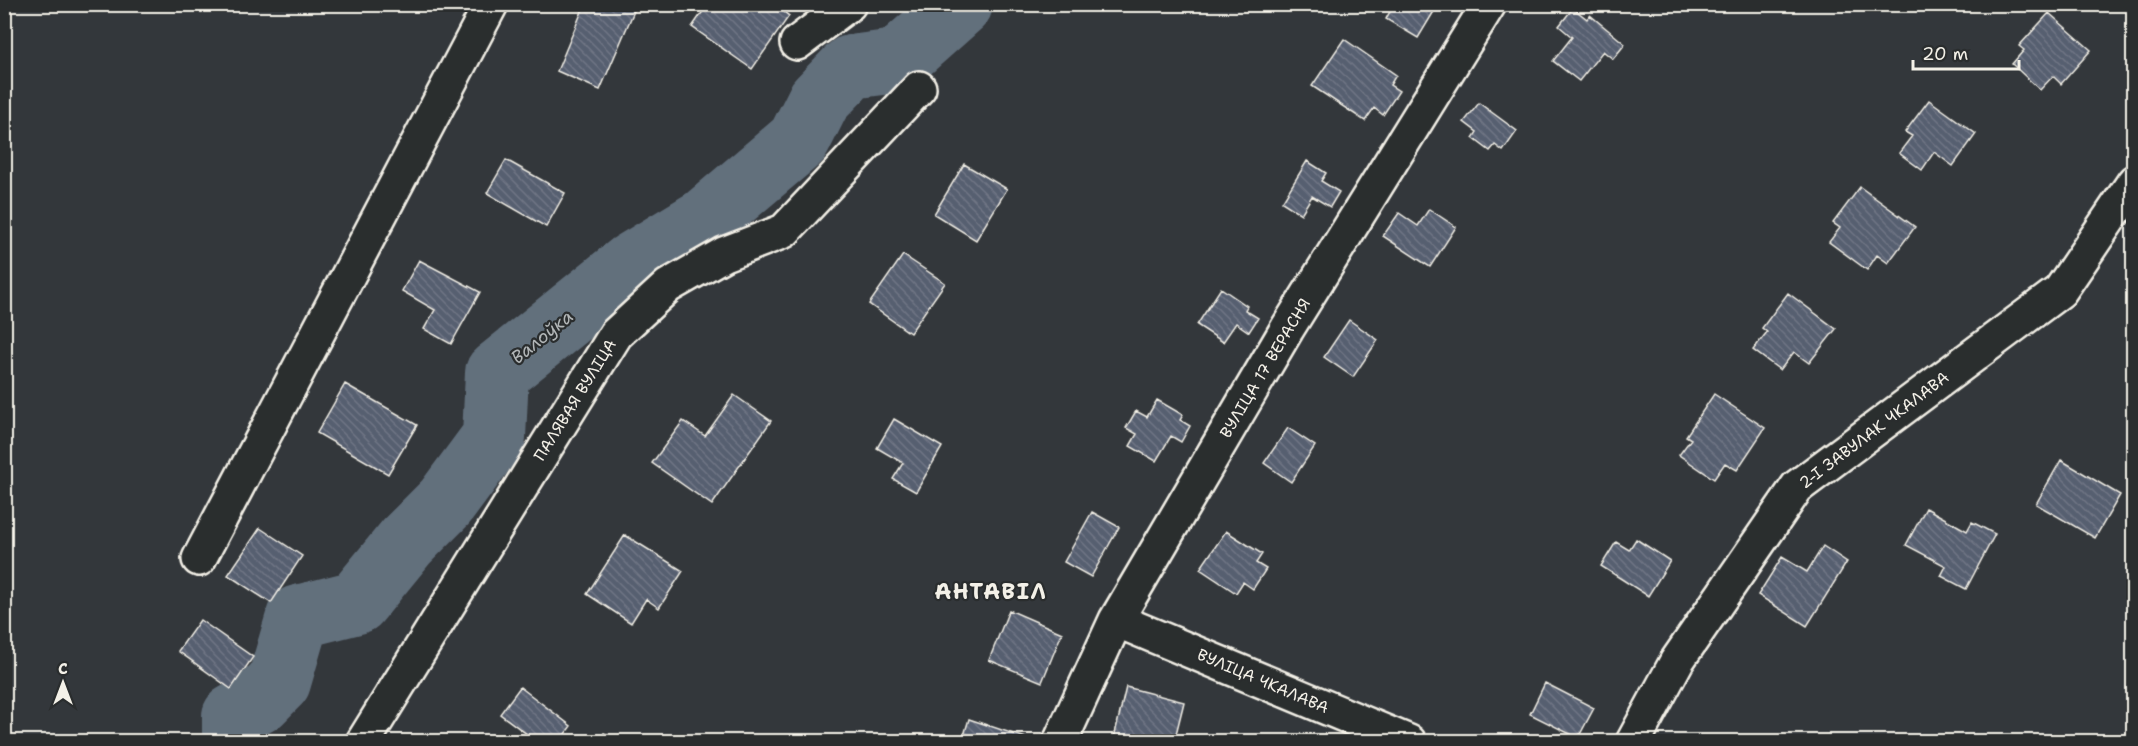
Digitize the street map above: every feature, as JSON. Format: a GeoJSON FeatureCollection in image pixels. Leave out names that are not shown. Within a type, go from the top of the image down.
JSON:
{"type":"FeatureCollection","features":[{"type":"Feature","properties":{"kind":"street"},"geometry":{"type":"LineString","coordinates":[[199,559],[491,4]]}},
{"type":"Feature","properties":{"kind":"street"},"geometry":{"type":"LineString","coordinates":[[797,43],[849,4]]}},
{"type":"Feature","properties":{"kind":"street","name":"ВУЛІЦА 17 ВЕРАСНЯ"},"geometry":{"type":"LineString","coordinates":[[1060,741],[1116,620],[1287,329],[1489,4]]}},
{"type":"Feature","properties":{"kind":"street","name":"ПАЛЯВАЯ ВУЛІЦА"},"geometry":{"type":"LineString","coordinates":[[363,741],[615,334],[668,286],[724,254],[784,231],[919,88]]}},
{"type":"Feature","properties":{"kind":"street","name":"2-І ЗАВУЛАК ЧКАЛАВА"},"geometry":{"type":"LineString","coordinates":[[1633,741],[1677,661],[1797,487],[2060,291],[2133,182]]}},
{"type":"Feature","properties":{"kind":"street","name":"ВУЛІЦА ЧКАЛАВА"},"geometry":{"type":"LineString","coordinates":[[1116,620],[1409,741]]}},
{"type":"Feature","properties":{"kind":"building"},"geometry":{"type":"Polygon","coordinates":[[[585,4],[637,4],[600,90],[557,71],[585,4]]]}},
{"type":"Feature","properties":{"kind":"building"},"geometry":{"type":"Polygon","coordinates":[[[708,4],[774,4],[789,16],[752,69],[692,27],[708,4]]]}},
{"type":"Feature","properties":{"kind":"building"},"geometry":{"type":"Polygon","coordinates":[[[1394,4],[1445,4],[1441,11],[1436,8],[1418,38],[1386,19],[1394,4]]]}},
{"type":"Feature","properties":{"kind":"building"},"geometry":{"type":"Polygon","coordinates":[[[1573,8],[1587,19],[1590,15],[1625,44],[1613,59],[1603,51],[1579,81],[1553,61],[1572,37],[1559,26],[1573,8]]]}},
{"type":"Feature","properties":{"kind":"building"},"geometry":{"type":"Polygon","coordinates":[[[2049,13],[2091,50],[2061,84],[2053,76],[2040,90],[2012,64],[2024,50],[2019,46],[2049,13]]]}},
{"type":"Feature","properties":{"kind":"building"},"geometry":{"type":"Polygon","coordinates":[[[1344,39],[1396,75],[1390,85],[1399,91],[1383,115],[1374,108],[1365,121],[1312,86],[1344,39]]]}},
{"type":"Feature","properties":{"kind":"building"},"geometry":{"type":"Polygon","coordinates":[[[1929,100],[1976,134],[1953,166],[1934,152],[1922,170],[1899,153],[1912,136],[1905,132],[1929,100]]]}},
{"type":"Feature","properties":{"kind":"building"},"geometry":{"type":"Polygon","coordinates":[[[1479,103],[1517,131],[1503,151],[1495,145],[1490,151],[1473,138],[1477,132],[1464,122],[1479,103]]]}},
{"type":"Feature","properties":{"kind":"building"},"geometry":{"type":"Polygon","coordinates":[[[506,160],[565,193],[546,227],[487,193],[506,160]]]}},
{"type":"Feature","properties":{"kind":"building"},"geometry":{"type":"Polygon","coordinates":[[[1307,161],[1326,173],[1321,181],[1339,192],[1330,207],[1312,196],[1301,214],[1282,202],[1307,161]]]}},
{"type":"Feature","properties":{"kind":"building"},"geometry":{"type":"Polygon","coordinates":[[[964,164],[1007,189],[976,240],[934,214],[964,164]]]}},
{"type":"Feature","properties":{"kind":"building"},"geometry":{"type":"Polygon","coordinates":[[[1860,187],[1915,227],[1888,263],[1877,255],[1867,270],[1829,242],[1840,228],[1833,223],[1860,187]]]}},
{"type":"Feature","properties":{"kind":"building"},"geometry":{"type":"Polygon","coordinates":[[[1429,209],[1456,227],[1430,267],[1383,236],[1399,213],[1418,226],[1429,209]]]}},
{"type":"Feature","properties":{"kind":"building"},"geometry":{"type":"Polygon","coordinates":[[[903,255],[945,283],[910,333],[869,304],[903,255]]]}},
{"type":"Feature","properties":{"kind":"building"},"geometry":{"type":"Polygon","coordinates":[[[419,260],[480,292],[451,344],[424,329],[435,310],[402,291],[419,260]]]}},
{"type":"Feature","properties":{"kind":"building"},"geometry":{"type":"Polygon","coordinates":[[[1221,288],[1247,306],[1245,310],[1258,318],[1249,332],[1236,323],[1223,342],[1197,325],[1221,288]]]}},
{"type":"Feature","properties":{"kind":"building"},"geometry":{"type":"Polygon","coordinates":[[[1788,293],[1836,329],[1809,363],[1794,352],[1780,370],[1753,350],[1767,332],[1762,328],[1788,293]]]}},
{"type":"Feature","properties":{"kind":"building"},"geometry":{"type":"Polygon","coordinates":[[[1349,320],[1378,340],[1353,377],[1324,357],[1349,320]]]}},
{"type":"Feature","properties":{"kind":"building"},"geometry":{"type":"Polygon","coordinates":[[[345,384],[417,425],[388,474],[317,433],[345,384]]]}},
{"type":"Feature","properties":{"kind":"building"},"geometry":{"type":"Polygon","coordinates":[[[1714,394],[1765,428],[1737,470],[1725,463],[1714,479],[1679,455],[1691,439],[1686,436],[1714,394]]]}},
{"type":"Feature","properties":{"kind":"building"},"geometry":{"type":"Polygon","coordinates":[[[734,395],[771,421],[712,505],[652,463],[683,421],[705,436],[734,395]]]}},
{"type":"Feature","properties":{"kind":"building"},"geometry":{"type":"Polygon","coordinates":[[[1157,400],[1183,415],[1180,420],[1190,426],[1181,442],[1171,436],[1156,461],[1130,446],[1137,434],[1126,428],[1136,411],[1147,417],[1157,400]]]}},
{"type":"Feature","properties":{"kind":"building"},"geometry":{"type":"Polygon","coordinates":[[[894,419],[942,447],[916,492],[893,479],[903,463],[877,448],[894,419]]]}},
{"type":"Feature","properties":{"kind":"building"},"geometry":{"type":"Polygon","coordinates":[[[1288,428],[1315,446],[1291,482],[1264,463],[1288,428]]]}},
{"type":"Feature","properties":{"kind":"building"},"geometry":{"type":"Polygon","coordinates":[[[2061,460],[2120,495],[2095,538],[2036,504],[2061,460]]]}},
{"type":"Feature","properties":{"kind":"building"},"geometry":{"type":"Polygon","coordinates":[[[1926,508],[1967,531],[1972,522],[1995,534],[1966,589],[1941,576],[1946,566],[1906,545],[1926,508]]]}},
{"type":"Feature","properties":{"kind":"building"},"geometry":{"type":"Polygon","coordinates":[[[1092,512],[1119,527],[1091,577],[1064,562],[1092,512]]]}},
{"type":"Feature","properties":{"kind":"building"},"geometry":{"type":"Polygon","coordinates":[[[260,528],[302,556],[271,603],[228,575],[260,528]]]}},
{"type":"Feature","properties":{"kind":"building"},"geometry":{"type":"Polygon","coordinates":[[[1226,531],[1262,554],[1256,563],[1266,569],[1253,589],[1243,582],[1236,593],[1200,569],[1226,531]]]}},
{"type":"Feature","properties":{"kind":"building"},"geometry":{"type":"Polygon","coordinates":[[[625,535],[683,571],[659,608],[646,599],[631,623],[587,594],[625,535]]]}},
{"type":"Feature","properties":{"kind":"building"},"geometry":{"type":"Polygon","coordinates":[[[1636,539],[1670,561],[1648,596],[1601,566],[1616,542],[1629,550],[1636,539]]]}},
{"type":"Feature","properties":{"kind":"building"},"geometry":{"type":"Polygon","coordinates":[[[1823,546],[1847,562],[1807,626],[1758,595],[1782,557],[1807,572],[1823,546]]]}},
{"type":"Feature","properties":{"kind":"building"},"geometry":{"type":"Polygon","coordinates":[[[1009,610],[1062,633],[1042,682],[989,660],[1009,610]]]}},
{"type":"Feature","properties":{"kind":"building"},"geometry":{"type":"Polygon","coordinates":[[[200,620],[253,657],[231,689],[178,651],[200,620]]]}},
{"type":"Feature","properties":{"kind":"building"},"geometry":{"type":"Polygon","coordinates":[[[1545,683],[1594,708],[1578,738],[1530,714],[1545,683]]]}},
{"type":"Feature","properties":{"kind":"building"},"geometry":{"type":"Polygon","coordinates":[[[520,687],[571,726],[559,742],[523,742],[528,735],[500,714],[520,687]]]}},
{"type":"Feature","properties":{"kind":"building"},"geometry":{"type":"Polygon","coordinates":[[[1126,687],[1184,702],[1174,742],[1113,742],[1126,687]]]}},
{"type":"Feature","properties":{"kind":"building"},"geometry":{"type":"Polygon","coordinates":[[[969,719],[1026,738],[1025,742],[962,742],[969,719]]]}},
{"type":"Feature","properties":{"kind":"building"},"geometry":{"type":"Polygon","coordinates":[[[604,733],[624,742],[600,742],[604,733]]]}},
{"type":"Feature","properties":{"kind":"waterway","name":"Валоўка"},"geometry":{"type":"LineString","coordinates":[[234,742],[234,716],[260,701],[279,682],[298,617],[357,602],[407,541],[446,502],[494,437],[497,373],[632,264],[706,219],[799,140],[819,100],[851,67],[897,61],[961,4]]}},
{"type":"Feature","properties":{"kind":"district","name":"АНТАВІЛ"},"geometry":{"type":"Point","coordinates":[991,591]}}]}
